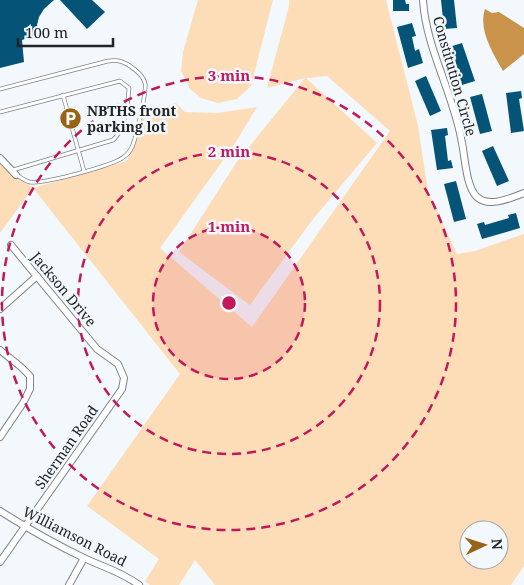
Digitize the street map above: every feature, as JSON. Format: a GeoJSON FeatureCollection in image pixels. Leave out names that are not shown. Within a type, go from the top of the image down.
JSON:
{"type":"FeatureCollection","features":[{"type":"Feature","properties":{"kind":"street","name":"Constitution Circle"},"geometry":{"type":"LineString","coordinates":[[423,0],[426,25],[459,123],[470,186],[475,196],[481,201],[489,202],[501,201],[524,193]]}},
{"type":"Feature","properties":{"kind":"street"},"geometry":{"type":"LineString","coordinates":[[0,158],[15,173]]}},
{"type":"Feature","properties":{"kind":"street","name":"Jackson Drive"},"geometry":{"type":"LineString","coordinates":[[11,245],[98,349]]}},
{"type":"Feature","properties":{"kind":"street"},"geometry":{"type":"LineString","coordinates":[[0,309],[37,276]]}},
{"type":"Feature","properties":{"kind":"street","name":"Sherman Road"},"geometry":{"type":"LineString","coordinates":[[0,562],[122,389],[124,378],[118,364],[98,349]]}},
{"type":"Feature","properties":{"kind":"street"},"geometry":{"type":"LineString","coordinates":[[0,350],[30,376],[30,389],[0,437]]}},
{"type":"Feature","properties":{"kind":"street","name":"Williamson Road"},"geometry":{"type":"LineString","coordinates":[[0,511],[25,527],[84,558],[125,575],[139,585]]}},
{"type":"Feature","properties":{"kind":"street"},"geometry":{"type":"LineString","coordinates":[[69,585],[84,558]]}},
{"type":"Feature","properties":{"kind":"lane"},"geometry":{"type":"LineString","coordinates":[[0,89],[108,61],[119,61],[135,71],[145,83],[132,147],[125,157],[110,164],[45,181],[31,182],[23,180],[15,173],[106,143],[118,136],[123,124],[129,88],[120,81],[0,112]]}},
{"type":"Feature","properties":{"kind":"lane"},"geometry":{"type":"LineString","coordinates":[[63,95],[84,171]]}},
{"type":"Feature","properties":{"kind":"shaded area"},"geometry":{"type":"Polygon","coordinates":[[[198,0],[273,0],[251,86],[237,99],[218,103],[201,98],[190,89],[181,71],[183,52],[198,0]]]}},
{"type":"Feature","properties":{"kind":"shaded area"},"geometry":{"type":"Polygon","coordinates":[[[289,0],[386,0],[418,126],[428,191],[457,254],[475,251],[524,234],[524,566],[511,585],[215,585],[195,560],[179,585],[150,585],[145,581],[159,559],[87,506],[180,374],[33,188],[127,161],[144,113],[176,103],[185,112],[217,113],[257,107],[234,145],[160,248],[252,327],[390,131],[327,76],[306,78],[377,143],[313,219],[250,305],[179,252],[236,163],[305,78],[267,88],[289,0]]]}},
{"type":"Feature","properties":{"kind":"shaded area"},"geometry":{"type":"Polygon","coordinates":[[[485,9],[492,13],[499,12],[524,28],[524,54],[503,71],[485,33],[483,17],[485,9]]]}},
{"type":"Feature","properties":{"kind":"shaded area"},"geometry":{"type":"Polygon","coordinates":[[[0,155],[33,188],[0,233],[0,155]]]}},
{"type":"Feature","properties":{"kind":"building"},"geometry":{"type":"Polygon","coordinates":[[[0,0],[54,0],[44,9],[39,17],[37,25],[38,35],[22,40],[24,62],[0,68],[0,0]]]}},
{"type":"Feature","properties":{"kind":"building"},"geometry":{"type":"Polygon","coordinates":[[[60,0],[92,0],[105,12],[87,29],[60,0]]]}},
{"type":"Feature","properties":{"kind":"building"},"geometry":{"type":"Polygon","coordinates":[[[393,0],[405,0],[406,4],[409,4],[409,11],[393,11],[393,0]]]}},
{"type":"Feature","properties":{"kind":"building"},"geometry":{"type":"Polygon","coordinates":[[[441,0],[454,0],[457,28],[444,29],[441,0]]]}},
{"type":"Feature","properties":{"kind":"building"},"geometry":{"type":"Polygon","coordinates":[[[412,23],[416,36],[412,37],[415,51],[419,49],[423,63],[408,68],[397,27],[412,23]]]}},
{"type":"Feature","properties":{"kind":"building"},"geometry":{"type":"Polygon","coordinates":[[[462,43],[475,81],[462,85],[449,47],[462,43]]]}},
{"type":"Feature","properties":{"kind":"building"},"geometry":{"type":"Polygon","coordinates":[[[426,76],[441,111],[430,116],[415,81],[426,76]]]}},
{"type":"Feature","properties":{"kind":"building"},"geometry":{"type":"Polygon","coordinates":[[[521,91],[522,98],[519,99],[524,131],[511,133],[506,93],[521,91]]]}},
{"type":"Feature","properties":{"kind":"building"},"geometry":{"type":"Polygon","coordinates":[[[482,94],[492,131],[480,134],[470,97],[482,94]]]}},
{"type":"Feature","properties":{"kind":"building"},"geometry":{"type":"Polygon","coordinates":[[[447,128],[448,135],[445,136],[448,161],[451,160],[453,168],[437,170],[431,130],[447,128]]]}},
{"type":"Feature","properties":{"kind":"building"},"geometry":{"type":"Polygon","coordinates":[[[493,146],[509,181],[497,186],[482,151],[493,146]]]}},
{"type":"Feature","properties":{"kind":"building"},"geometry":{"type":"Polygon","coordinates":[[[456,181],[466,219],[454,222],[444,184],[456,181]]]}},
{"type":"Feature","properties":{"kind":"building"},"geometry":{"type":"Polygon","coordinates":[[[516,213],[520,228],[482,239],[477,224],[484,222],[485,225],[509,218],[508,215],[516,213]]]}},
{"type":"Feature","properties":{"kind":"place","name":"NBTHS front parking lot"},"geometry":{"type":"Point","coordinates":[71,118]}}]}
